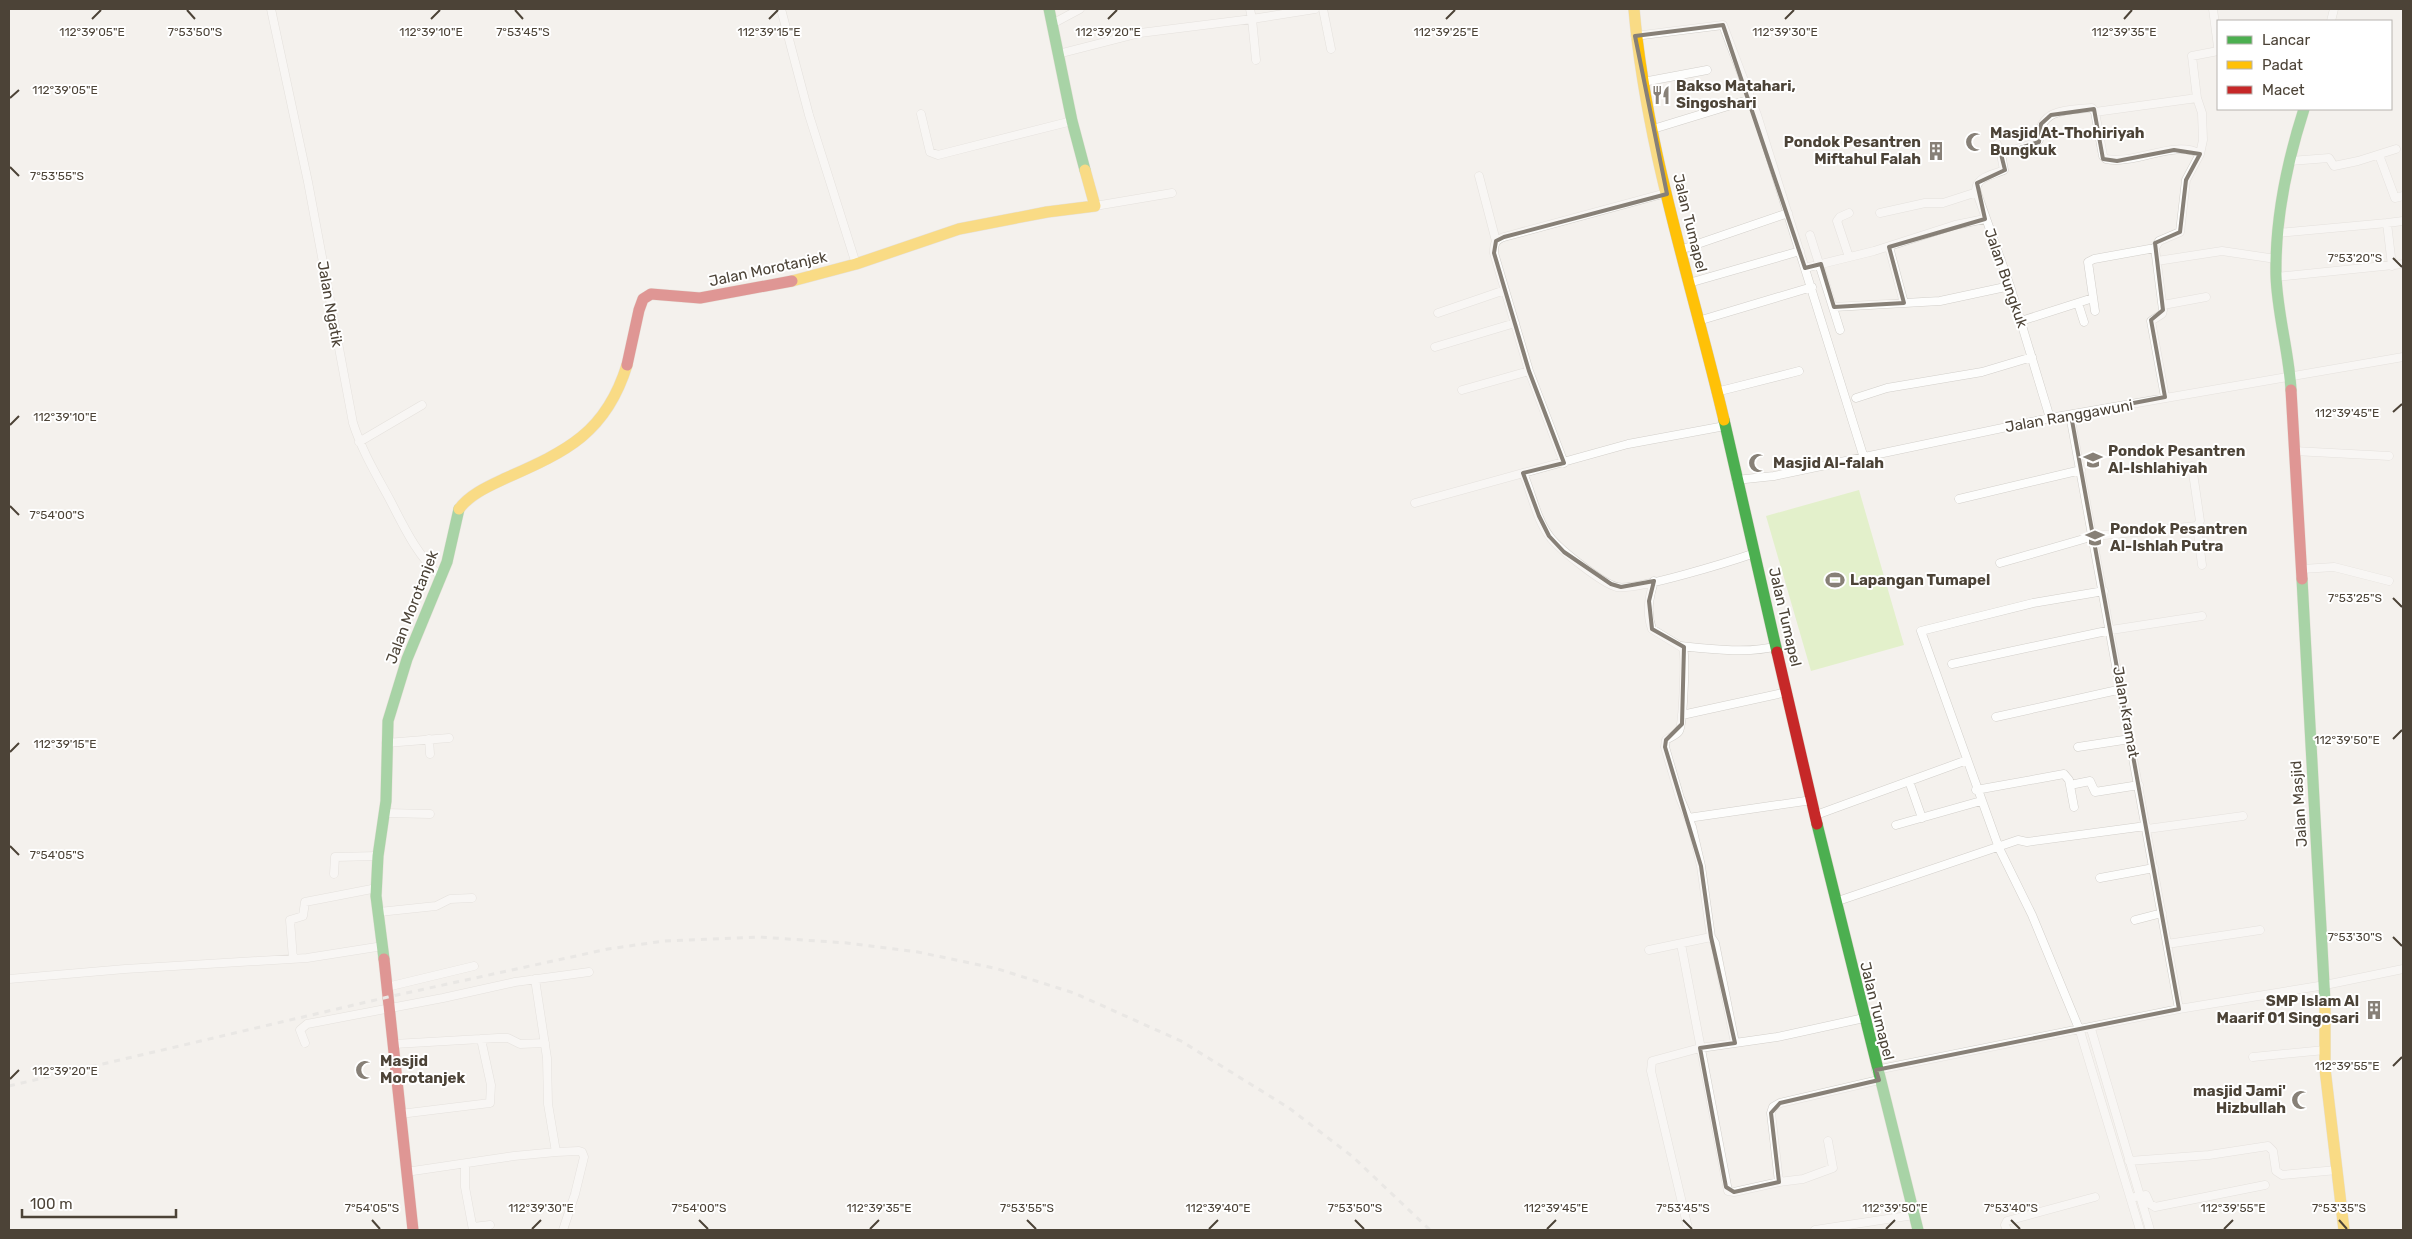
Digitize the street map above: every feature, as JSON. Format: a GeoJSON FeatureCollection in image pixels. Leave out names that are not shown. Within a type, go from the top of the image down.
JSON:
{"type":"FeatureCollection","features":[{"type":"Feature","properties":{"kind":"street","name":"Jalan Ngatik"},"geometry":{"type":"LineString","coordinates":[[271,9],[308,182],[343,374],[360,442],[412,543],[426,563],[441,577]]}},
{"type":"Feature","properties":{"kind":"street"},"geometry":{"type":"LineString","coordinates":[[781,9],[809,115],[856,264]]}},
{"type":"Feature","properties":{"kind":"street"},"geometry":{"type":"LineString","coordinates":[[1049,9],[1072,121],[1095,206],[1172,193]]}},
{"type":"Feature","properties":{"kind":"street"},"geometry":{"type":"LineString","coordinates":[[1052,24],[1080,9]]}},
{"type":"Feature","properties":{"kind":"street"},"geometry":{"type":"LineString","coordinates":[[1250,9],[1256,60]]}},
{"type":"Feature","properties":{"kind":"street"},"geometry":{"type":"LineString","coordinates":[[1058,54],[1140,33],[1315,9]]}},
{"type":"Feature","properties":{"kind":"street"},"geometry":{"type":"LineString","coordinates":[[1323,9],[1331,49]]}},
{"type":"Feature","properties":{"kind":"street","name":"Jalan Tumapel"},"geometry":{"type":"LineString","coordinates":[[1634,9],[1635,36],[1666,193],[1725,426],[1835,902],[1918,1230]]}},
{"type":"Feature","properties":{"kind":"street"},"geometry":{"type":"LineString","coordinates":[[2213,9],[2217,41]]}},
{"type":"Feature","properties":{"kind":"street"},"geometry":{"type":"LineString","coordinates":[[1635,36],[1723,25],[1751,99],[1800,251],[1812,266],[1834,307],[1840,330]]}},
{"type":"Feature","properties":{"kind":"street"},"geometry":{"type":"LineString","coordinates":[[2165,397],[2151,321],[2162,314],[2155,248],[2159,241],[2180,232],[2186,180],[2200,154],[2203,140],[2203,125],[2197,98],[2192,56],[2217,49]]}},
{"type":"Feature","properties":{"kind":"street"},"geometry":{"type":"LineString","coordinates":[[1643,82],[1708,70]]}},
{"type":"Feature","properties":{"kind":"street"},"geometry":{"type":"LineString","coordinates":[[2095,112],[2197,98]]}},
{"type":"Feature","properties":{"kind":"street"},"geometry":{"type":"LineString","coordinates":[[1652,129],[1751,99]]}},
{"type":"Feature","properties":{"kind":"street"},"geometry":{"type":"LineString","coordinates":[[2001,154],[2038,141],[2041,124],[2051,115],[2061,111],[2092,108],[2095,112],[2103,156],[2106,159],[2126,159],[2190,149],[2200,154]]}},
{"type":"Feature","properties":{"kind":"street","name":"Jalan Masjid"},"geometry":{"type":"LineString","coordinates":[[2304,110],[2290,160],[2277,233],[2276,277],[2290,375],[2325,985],[2325,1069],[2344,1230]]}},
{"type":"Feature","properties":{"kind":"street"},"geometry":{"type":"LineString","coordinates":[[921,114],[930,152],[938,155],[1072,121]]}},
{"type":"Feature","properties":{"kind":"street"},"geometry":{"type":"LineString","coordinates":[[1880,213],[1925,203],[1943,203],[1977,192],[1977,183],[1981,179],[2004,170],[1997,144]]}},
{"type":"Feature","properties":{"kind":"street"},"geometry":{"type":"LineString","coordinates":[[2290,160],[2329,158],[2334,166],[2396,149]]}},
{"type":"Feature","properties":{"kind":"street"},"geometry":{"type":"LineString","coordinates":[[2379,155],[2395,198],[2403,196]]}},
{"type":"Feature","properties":{"kind":"street"},"geometry":{"type":"LineString","coordinates":[[1479,176],[1496,241],[1494,253],[1529,371],[1564,463]]}},
{"type":"Feature","properties":{"kind":"street","name":"Jalan Bungkuk"},"geometry":{"type":"LineString","coordinates":[[1977,192],[2010,286],[2050,418]]}},
{"type":"Feature","properties":{"kind":"street"},"geometry":{"type":"LineString","coordinates":[[1496,241],[1504,237],[1666,193]]}},
{"type":"Feature","properties":{"kind":"street","name":"Jalan Morotanjek"},"geometry":{"type":"LineString","coordinates":[[412,1230],[394,1044],[378,912],[378,856],[385,813],[388,721],[407,659],[447,562],[458,510],[463,503],[484,488],[557,455],[577,441],[604,416],[612,404],[624,373],[633,344],[639,310],[643,299],[651,294],[700,298],[773,286],[856,264],[959,229],[1047,212],[1095,206]]}},
{"type":"Feature","properties":{"kind":"street"},"geometry":{"type":"LineString","coordinates":[[1680,250],[1788,213]]}},
{"type":"Feature","properties":{"kind":"street"},"geometry":{"type":"LineString","coordinates":[[1849,213],[1840,217],[1837,221],[1849,258]]}},
{"type":"Feature","properties":{"kind":"street"},"geometry":{"type":"LineString","coordinates":[[1812,266],[1888,247],[1955,225],[1985,219]]}},
{"type":"Feature","properties":{"kind":"street"},"geometry":{"type":"LineString","coordinates":[[2277,233],[2403,221]]}},
{"type":"Feature","properties":{"kind":"street"},"geometry":{"type":"LineString","coordinates":[[2387,223],[2392,266]]}},
{"type":"Feature","properties":{"kind":"street"},"geometry":{"type":"LineString","coordinates":[[1810,234],[1812,287],[1866,458]]}},
{"type":"Feature","properties":{"kind":"street"},"geometry":{"type":"LineString","coordinates":[[1888,247],[1904,303]]}},
{"type":"Feature","properties":{"kind":"street"},"geometry":{"type":"LineString","coordinates":[[2095,311],[2088,262],[2155,248]]}},
{"type":"Feature","properties":{"kind":"street"},"geometry":{"type":"LineString","coordinates":[[1689,284],[1800,251]]}},
{"type":"Feature","properties":{"kind":"street"},"geometry":{"type":"LineString","coordinates":[[2156,261],[2227,251],[2276,259]]}},
{"type":"Feature","properties":{"kind":"street"},"geometry":{"type":"LineString","coordinates":[[2276,277],[2403,264]]}},
{"type":"Feature","properties":{"kind":"street"},"geometry":{"type":"LineString","coordinates":[[1834,307],[1940,301],[2010,286]]}},
{"type":"Feature","properties":{"kind":"street"},"geometry":{"type":"LineString","coordinates":[[1698,321],[1812,287]]}},
{"type":"Feature","properties":{"kind":"street"},"geometry":{"type":"LineString","coordinates":[[1438,313],[1505,290]]}},
{"type":"Feature","properties":{"kind":"street"},"geometry":{"type":"LineString","coordinates":[[2021,322],[2093,298]]}},
{"type":"Feature","properties":{"kind":"street"},"geometry":{"type":"LineString","coordinates":[[2162,305],[2206,298]]}},
{"type":"Feature","properties":{"kind":"street"},"geometry":{"type":"LineString","coordinates":[[2078,303],[2084,322]]}},
{"type":"Feature","properties":{"kind":"street"},"geometry":{"type":"LineString","coordinates":[[1435,347],[1515,323]]}},
{"type":"Feature","properties":{"kind":"street"},"geometry":{"type":"LineString","coordinates":[[1856,398],[1887,388],[1982,372],[2032,357]]}},
{"type":"Feature","properties":{"kind":"street","name":"Jalan Ranggawuni"},"geometry":{"type":"LineString","coordinates":[[1736,480],[1774,476],[1866,458],[2050,418],[2290,375],[2403,357]]}},
{"type":"Feature","properties":{"kind":"street"},"geometry":{"type":"LineString","coordinates":[[1462,390],[1529,371]]}},
{"type":"Feature","properties":{"kind":"street"},"geometry":{"type":"LineString","coordinates":[[1716,392],[1799,371]]}},
{"type":"Feature","properties":{"kind":"street"},"geometry":{"type":"LineString","coordinates":[[360,442],[422,405]]}},
{"type":"Feature","properties":{"kind":"street","name":"Jalan Kramat"},"geometry":{"type":"LineString","coordinates":[[2070,415],[2094,536],[2179,1009]]}},
{"type":"Feature","properties":{"kind":"street"},"geometry":{"type":"LineString","coordinates":[[1415,503],[1628,444],[1725,426]]}},
{"type":"Feature","properties":{"kind":"street"},"geometry":{"type":"LineString","coordinates":[[2294,451],[2389,456]]}},
{"type":"Feature","properties":{"kind":"street"},"geometry":{"type":"LineString","coordinates":[[2192,466],[2200,521],[2197,526],[2202,565]]}},
{"type":"Feature","properties":{"kind":"street"},"geometry":{"type":"LineString","coordinates":[[1959,499],[2081,470]]}},
{"type":"Feature","properties":{"kind":"street"},"geometry":{"type":"LineString","coordinates":[[1523,473],[1539,516],[1549,536],[1564,552],[1616,587],[1654,581],[1755,553]]}},
{"type":"Feature","properties":{"kind":"street"},"geometry":{"type":"LineString","coordinates":[[2000,563],[2094,536],[2197,526]]}},
{"type":"Feature","properties":{"kind":"street"},"geometry":{"type":"LineString","coordinates":[[2302,569],[2334,567],[2388,581]]}},
{"type":"Feature","properties":{"kind":"street"},"geometry":{"type":"LineString","coordinates":[[1654,581],[1648,606],[1652,629],[1667,640],[1681,646],[1749,650],[1767,649],[1776,646]]}},
{"type":"Feature","properties":{"kind":"street"},"geometry":{"type":"LineString","coordinates":[[2104,591],[2033,603],[1921,631],[1967,760],[1980,789],[1981,801],[1999,848],[2085,1030],[2150,1230]]}},
{"type":"Feature","properties":{"kind":"street"},"geometry":{"type":"LineString","coordinates":[[1952,664],[2111,630],[2202,616]]}},
{"type":"Feature","properties":{"kind":"street"},"geometry":{"type":"LineString","coordinates":[[1681,646],[1684,650],[1686,662],[1680,730],[1666,740],[1665,748],[1688,818],[1701,866],[1711,937],[1715,943],[1735,1043]]}},
{"type":"Feature","properties":{"kind":"street"},"geometry":{"type":"LineString","coordinates":[[1996,717],[2122,689]]}},
{"type":"Feature","properties":{"kind":"street"},"geometry":{"type":"LineString","coordinates":[[1682,715],[1787,692]]}},
{"type":"Feature","properties":{"kind":"street"},"geometry":{"type":"LineString","coordinates":[[386,744],[449,738]]}},
{"type":"Feature","properties":{"kind":"street"},"geometry":{"type":"LineString","coordinates":[[2078,748],[2130,739]]}},
{"type":"Feature","properties":{"kind":"street"},"geometry":{"type":"LineString","coordinates":[[429,740],[430,754]]}},
{"type":"Feature","properties":{"kind":"street"},"geometry":{"type":"LineString","coordinates":[[1816,814],[1967,760]]}},
{"type":"Feature","properties":{"kind":"street"},"geometry":{"type":"LineString","coordinates":[[1980,789],[2064,774],[2068,777],[2074,807]]}},
{"type":"Feature","properties":{"kind":"street"},"geometry":{"type":"LineString","coordinates":[[1909,781],[1922,818]]}},
{"type":"Feature","properties":{"kind":"street"},"geometry":{"type":"LineString","coordinates":[[2070,785],[2090,781],[2095,792],[2139,785]]}},
{"type":"Feature","properties":{"kind":"street"},"geometry":{"type":"LineString","coordinates":[[1688,818],[1812,800]]}},
{"type":"Feature","properties":{"kind":"street"},"geometry":{"type":"LineString","coordinates":[[1896,825],[1981,801]]}},
{"type":"Feature","properties":{"kind":"street"},"geometry":{"type":"LineString","coordinates":[[385,813],[430,814]]}},
{"type":"Feature","properties":{"kind":"street"},"geometry":{"type":"LineString","coordinates":[[1835,902],[2014,842],[2243,816]]}},
{"type":"Feature","properties":{"kind":"street"},"geometry":{"type":"LineString","coordinates":[[334,874],[335,857],[378,856]]}},
{"type":"Feature","properties":{"kind":"street"},"geometry":{"type":"LineString","coordinates":[[2100,878],[2154,868]]}},
{"type":"Feature","properties":{"kind":"street"},"geometry":{"type":"LineString","coordinates":[[294,959],[290,920],[303,916],[305,902],[377,888]]}},
{"type":"Feature","properties":{"kind":"street"},"geometry":{"type":"LineString","coordinates":[[378,912],[436,906],[450,899],[472,898]]}},
{"type":"Feature","properties":{"kind":"street"},"geometry":{"type":"LineString","coordinates":[[2135,920],[2162,913]]}},
{"type":"Feature","properties":{"kind":"street"},"geometry":{"type":"LineString","coordinates":[[2167,944],[2260,930]]}},
{"type":"Feature","properties":{"kind":"street"},"geometry":{"type":"LineString","coordinates":[[1649,950],[1711,937]]}},
{"type":"Feature","properties":{"kind":"street"},"geometry":{"type":"LineString","coordinates":[[1681,944],[1728,1191],[1734,1192],[1803,1179],[1834,1168],[1828,1141]]}},
{"type":"Feature","properties":{"kind":"street"},"geometry":{"type":"LineString","coordinates":[[9,979],[125,969],[307,958],[383,946]]}},
{"type":"Feature","properties":{"kind":"street"},"geometry":{"type":"LineString","coordinates":[[387,987],[474,966]]}},
{"type":"Feature","properties":{"kind":"street"},"geometry":{"type":"LineString","coordinates":[[1779,1182],[1771,1113],[1773,1107],[1780,1103],[1878,1075],[2179,1009],[2325,985],[2403,969]]}},
{"type":"Feature","properties":{"kind":"street"},"geometry":{"type":"LineString","coordinates":[[305,1043],[300,1030],[307,1024],[536,979],[589,972]]}},
{"type":"Feature","properties":{"kind":"street"},"geometry":{"type":"LineString","coordinates":[[536,979],[547,1058],[548,1104],[556,1152]]}},
{"type":"Feature","properties":{"kind":"street"},"geometry":{"type":"LineString","coordinates":[[1687,1224],[1650,1064],[1655,1058],[1700,1048],[1777,1037],[1864,1018]]}},
{"type":"Feature","properties":{"kind":"street"},"geometry":{"type":"LineString","coordinates":[[2085,1030],[2140,1230]]}},
{"type":"Feature","properties":{"kind":"street"},"geometry":{"type":"LineString","coordinates":[[394,1044],[508,1038],[520,1044],[544,1043]]}},
{"type":"Feature","properties":{"kind":"street"},"geometry":{"type":"LineString","coordinates":[[400,1114],[490,1103],[490,1085],[481,1039]]}},
{"type":"Feature","properties":{"kind":"street"},"geometry":{"type":"LineString","coordinates":[[2253,1057],[2325,1050]]}},
{"type":"Feature","properties":{"kind":"street"},"geometry":{"type":"LineString","coordinates":[[2129,1161],[2209,1155],[2268,1146],[2273,1152],[2276,1171],[2282,1175],[2337,1170]]}},
{"type":"Feature","properties":{"kind":"street"},"geometry":{"type":"LineString","coordinates":[[406,1172],[579,1150],[584,1157],[575,1194],[563,1230]]}},
{"type":"Feature","properties":{"kind":"street"},"geometry":{"type":"LineString","coordinates":[[464,1164],[466,1173],[464,1180],[473,1229],[490,1225]]}},
{"type":"Feature","properties":{"kind":"street"},"geometry":{"type":"LineString","coordinates":[[2131,1198],[2140,1195],[2148,1197],[2150,1204],[2155,1207],[2265,1185]]}},
{"type":"Feature","properties":{"kind":"street"},"geometry":{"type":"LineString","coordinates":[[2007,1230],[2005,1225],[2007,1222],[2095,1197]]}},
{"type":"Feature","properties":{"kind":"street"},"geometry":{"type":"LineString","coordinates":[[1815,1230],[1914,1215]]}},
{"type":"Feature","properties":{"kind":"highlighted area"},"geometry":{"type":"Polygon","coordinates":[[[1723,25],[1805,268],[1821,264],[1834,307],[1904,303],[1889,247],[1985,219],[1977,183],[2005,170],[2001,154],[2039,142],[2041,124],[2051,115],[2094,109],[2103,159],[2117,161],[2174,150],[2200,154],[2186,180],[2180,232],[2155,243],[2163,310],[2151,320],[2165,397],[2071,415],[2179,1009],[1876,1070],[1879,1080],[1780,1103],[1771,1113],[1779,1182],[1734,1192],[1726,1187],[1700,1048],[1735,1043],[1711,937],[1701,866],[1665,747],[1666,740],[1682,724],[1684,647],[1652,629],[1649,601],[1654,581],[1621,587],[1611,584],[1564,552],[1549,536],[1539,516],[1523,473],[1564,463],[1529,371],[1494,253],[1496,241],[1504,237],[1667,194],[1635,36],[1723,25]]]}},
{"type":"Feature","properties":{"kind":"green space","name":"Lapangan Tumapel"},"geometry":{"type":"Polygon","coordinates":[[[1859,490],[1904,645],[1811,671],[1766,516],[1859,490]]]}},
{"type":"Feature","properties":{"kind":"railway"},"geometry":{"type":"LineString","coordinates":[[9,1086],[388,997],[608,949],[664,941],[759,937],[847,943],[918,952],[998,969],[1074,993],[1181,1041],[1289,1108],[1353,1157],[1430,1230]]}},
{"type":"Feature","properties":{"kind":"traffic: fast"},"geometry":{"type":"LineString","coordinates":[[1049,9],[1072,121],[1085,170]]}},
{"type":"Feature","properties":{"kind":"traffic: fast"},"geometry":{"type":"LineString","coordinates":[[2291,390],[2277,289],[2276,254],[2287,170],[2304,110]]}},
{"type":"Feature","properties":{"kind":"traffic: fast"},"geometry":{"type":"LineString","coordinates":[[1724,420],[1777,652]]}},
{"type":"Feature","properties":{"kind":"traffic: fast"},"geometry":{"type":"LineString","coordinates":[[384,959],[376,896],[378,856],[386,801],[388,721],[407,659],[447,562],[459,509]]}},
{"type":"Feature","properties":{"kind":"traffic: fast"},"geometry":{"type":"LineString","coordinates":[[2302,579],[2325,1002]]}},
{"type":"Feature","properties":{"kind":"traffic: fast"},"geometry":{"type":"LineString","coordinates":[[1817,824],[1918,1230]]}},
{"type":"Feature","properties":{"kind":"traffic: slow"},"geometry":{"type":"LineString","coordinates":[[1634,9],[1640,61],[1659,165],[1724,420]]}},
{"type":"Feature","properties":{"kind":"traffic: slow"},"geometry":{"type":"LineString","coordinates":[[792,281],[856,264],[959,229],[1047,212],[1095,206],[1085,170]]}},
{"type":"Feature","properties":{"kind":"traffic: slow"},"geometry":{"type":"LineString","coordinates":[[459,509],[480,491],[548,459],[582,437],[596,424],[608,408],[627,365]]}},
{"type":"Feature","properties":{"kind":"traffic: slow"},"geometry":{"type":"LineString","coordinates":[[2325,1002],[2325,1069],[2344,1230]]}},
{"type":"Feature","properties":{"kind":"traffic: jam"},"geometry":{"type":"LineString","coordinates":[[627,365],[639,310],[643,299],[651,294],[700,298],[792,281]]}},
{"type":"Feature","properties":{"kind":"traffic: jam"},"geometry":{"type":"LineString","coordinates":[[2291,390],[2302,579]]}},
{"type":"Feature","properties":{"kind":"traffic: jam"},"geometry":{"type":"LineString","coordinates":[[1777,652],[1817,824]]}},
{"type":"Feature","properties":{"kind":"traffic: jam"},"geometry":{"type":"LineString","coordinates":[[384,959],[413,1230]]}},
{"type":"Feature","properties":{"kind":"place","name":"Bakso Matahari, Singoshari"},"geometry":{"type":"Point","coordinates":[1661,95]}},
{"type":"Feature","properties":{"kind":"place","name":"Masjid At-Thohiriyah Bungkuk"},"geometry":{"type":"Point","coordinates":[1975,142]}},
{"type":"Feature","properties":{"kind":"place","name":"Pondok Pesantren Miftahul Falah"},"geometry":{"type":"Point","coordinates":[1936,151]}},
{"type":"Feature","properties":{"kind":"place","name":"Pondok Pesantren Al-Ishlahiyah"},"geometry":{"type":"Point","coordinates":[2093,460]}},
{"type":"Feature","properties":{"kind":"place","name":"Masjid Al-falah"},"geometry":{"type":"Point","coordinates":[1758,463]}},
{"type":"Feature","properties":{"kind":"place","name":"Pondok Pesantren Al-Ishlah Putra"},"geometry":{"type":"Point","coordinates":[2095,538]}},
{"type":"Feature","properties":{"kind":"place","name":"Lapangan Tumapel"},"geometry":{"type":"Point","coordinates":[1835,580]}},
{"type":"Feature","properties":{"kind":"place","name":"SMP Islam Al Maarif 01 Singosari"},"geometry":{"type":"Point","coordinates":[2374,1010]}},
{"type":"Feature","properties":{"kind":"place","name":"Masjid Morotanjek"},"geometry":{"type":"Point","coordinates":[365,1070]}},
{"type":"Feature","properties":{"kind":"place","name":"masjid Jami' Hizbullah"},"geometry":{"type":"Point","coordinates":[2301,1100]}}]}
